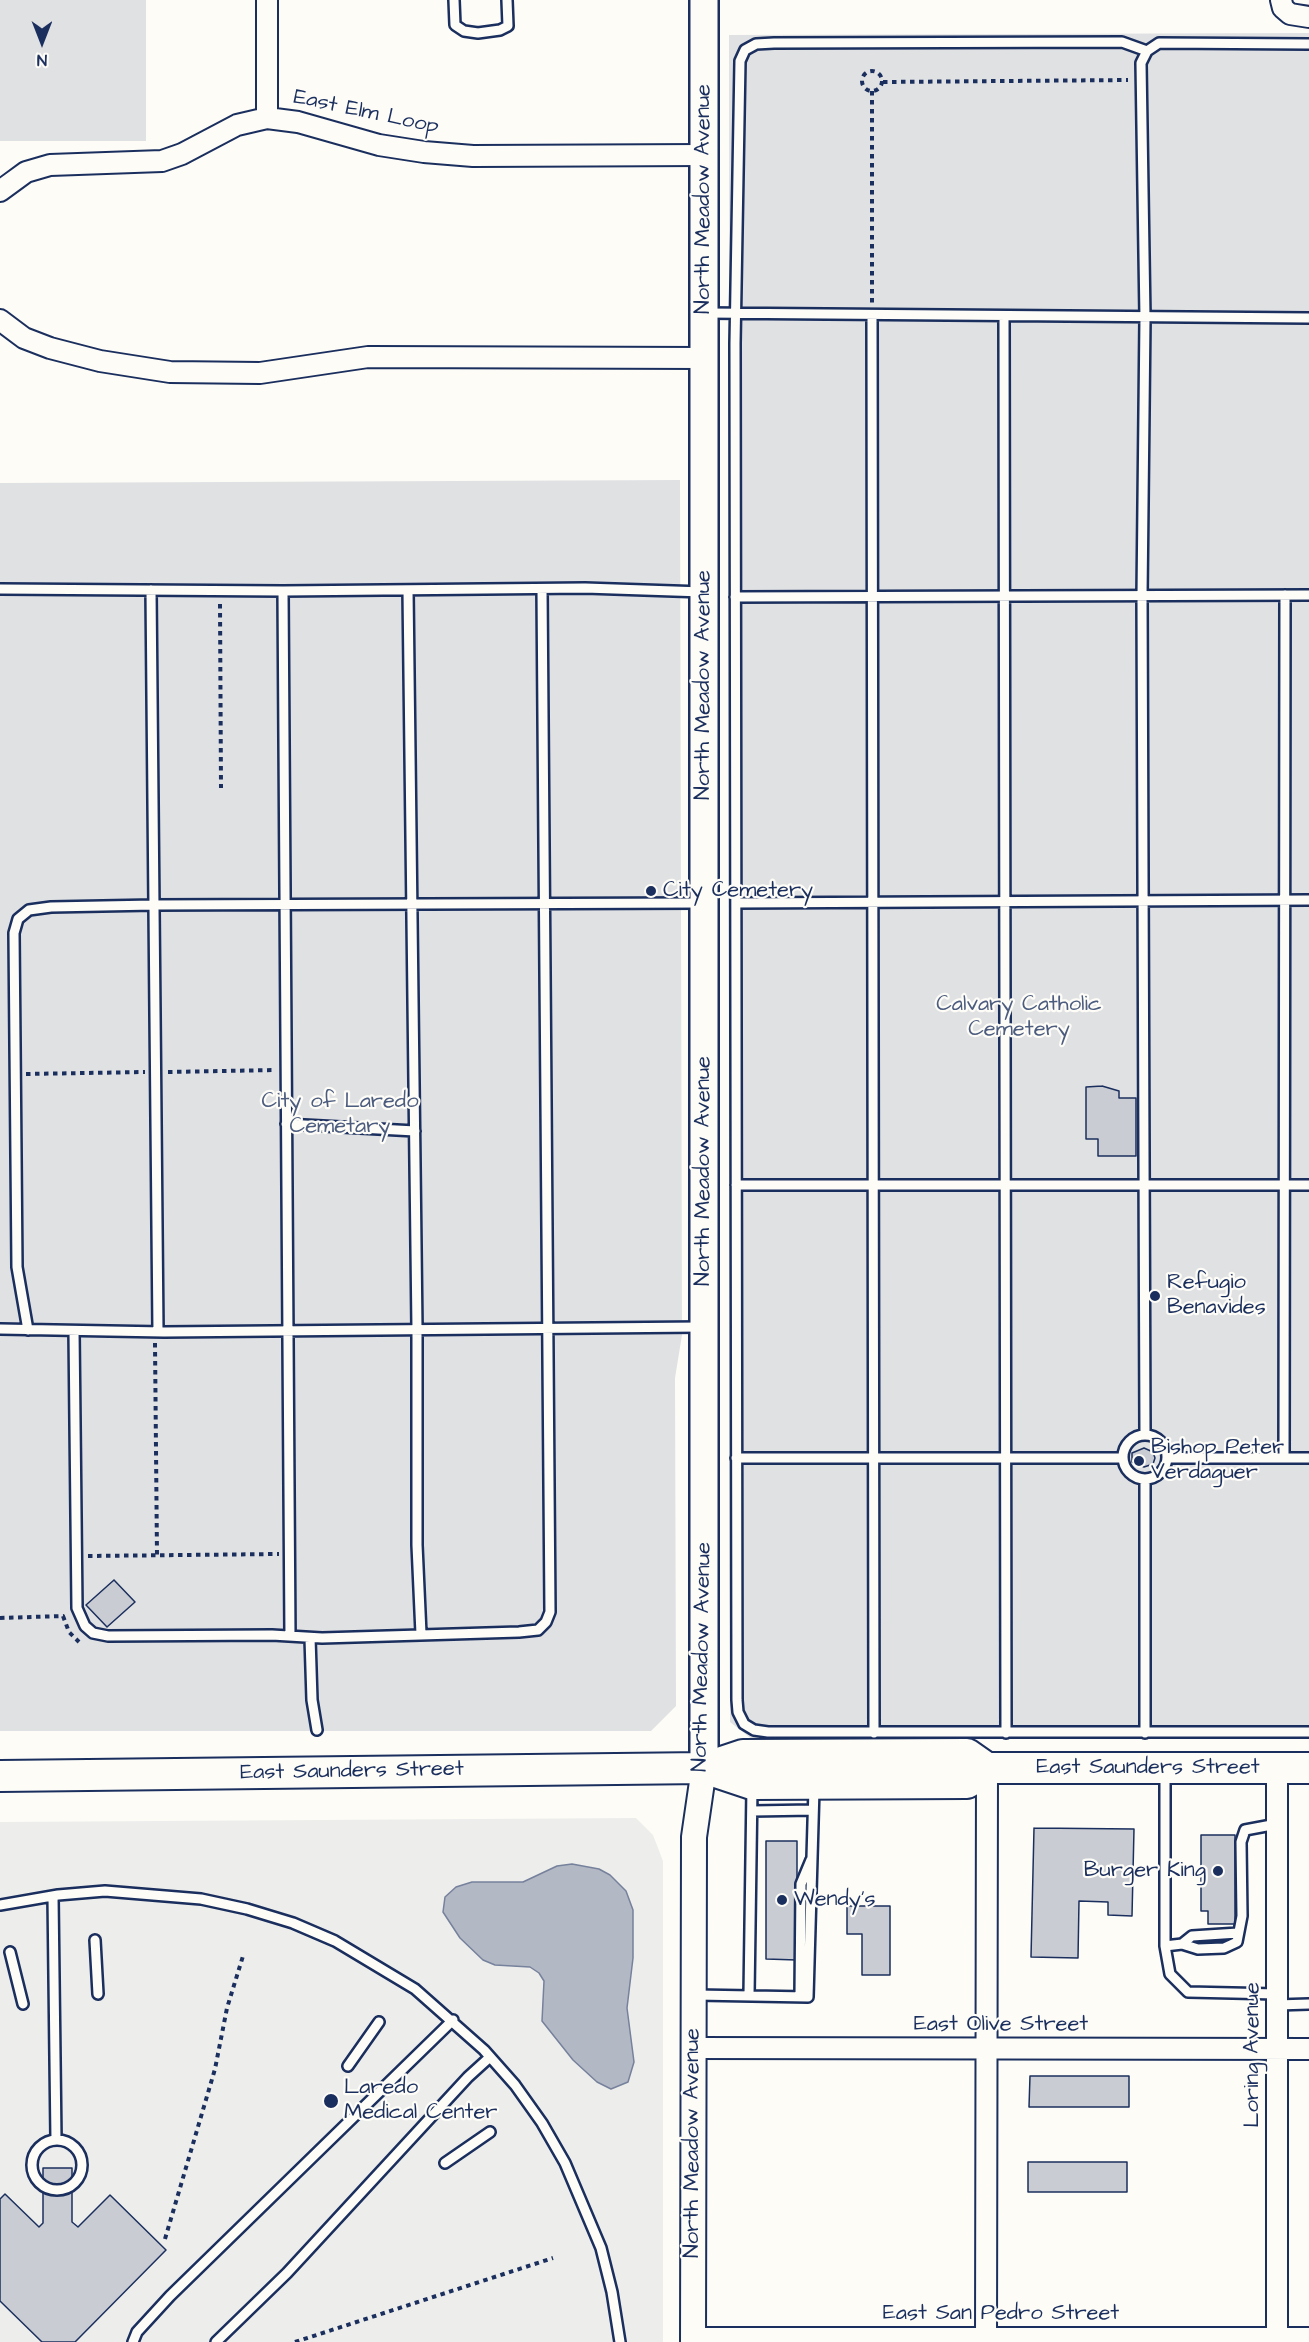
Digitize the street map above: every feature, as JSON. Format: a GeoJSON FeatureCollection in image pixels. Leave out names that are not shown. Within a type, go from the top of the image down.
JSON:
{"type":"FeatureCollection","features":[{"type":"Feature","properties":{"kind":"main road","name":"North Meadow Avenue"},"geometry":{"type":"LineString","coordinates":[[704,0],[704,1768]]}},
{"type":"Feature","properties":{"kind":"main road","name":"East Saunders Street"},"geometry":{"type":"LineString","coordinates":[[0,1776],[704,1768],[743,1755],[967,1754],[987,1768],[1309,1768]]}},
{"type":"Feature","properties":{"kind":"main road","name":"East Saunders Street"},"geometry":{"type":"LineString","coordinates":[[704,1768],[752,1798],[813,1797],[967,1783],[987,1768]]}},
{"type":"Feature","properties":{"kind":"street"},"geometry":{"type":"LineString","coordinates":[[267,0],[267,118]]}},
{"type":"Feature","properties":{"kind":"street"},"geometry":{"type":"LineString","coordinates":[[1282,4],[1290,14],[1309,17]]}},
{"type":"Feature","properties":{"kind":"street","name":"East Elm Loop"},"geometry":{"type":"LineString","coordinates":[[0,191],[26,172],[50,165],[162,161],[182,154],[237,125],[267,118],[298,122],[379,145],[424,152],[473,156],[704,155]]}},
{"type":"Feature","properties":{"kind":"street"},"geometry":{"type":"LineString","coordinates":[[0,320],[24,338],[50,348],[100,361],[170,372],[260,373],[368,357],[704,358]]}},
{"type":"Feature","properties":{"kind":"street","name":"North Meadow Avenue"},"geometry":{"type":"LineString","coordinates":[[693,2340],[694,1837],[704,1768]]}},
{"type":"Feature","properties":{"kind":"street"},"geometry":{"type":"LineString","coordinates":[[986,2340],[987,1768]]}},
{"type":"Feature","properties":{"kind":"street","name":"Loring Avenue"},"geometry":{"type":"LineString","coordinates":[[1277,1768],[1277,2340]]}},
{"type":"Feature","properties":{"kind":"street","name":"East Olive Street"},"geometry":{"type":"LineString","coordinates":[[693,2048],[1309,2049]]}},
{"type":"Feature","properties":{"kind":"street","name":"East San Pedro Street"},"geometry":{"type":"LineString","coordinates":[[693,2340],[1277,2340],[1309,2338]]}},
{"type":"Feature","properties":{"kind":"lane"},"geometry":{"type":"LineString","coordinates":[[454,0],[455,25],[464,31],[478,33],[500,30],[508,26],[507,0]]}},
{"type":"Feature","properties":{"kind":"lane"},"geometry":{"type":"LineString","coordinates":[[1147,51],[1122,42],[774,43],[756,44],[745,50],[740,61],[738,77],[738,314],[735,343],[738,1712],[744,1724],[754,1730],[768,1732],[1309,1732]]}},
{"type":"Feature","properties":{"kind":"lane"},"geometry":{"type":"LineString","coordinates":[[1145,1435],[1142,596],[1145,318],[1141,63],[1147,51],[1159,43],[1309,44]]}},
{"type":"Feature","properties":{"kind":"lane"},"geometry":{"type":"LineString","coordinates":[[704,313],[1309,318]]}},
{"type":"Feature","properties":{"kind":"lane"},"geometry":{"type":"LineString","coordinates":[[872,316],[874,1733]]}},
{"type":"Feature","properties":{"kind":"lane"},"geometry":{"type":"LineString","coordinates":[[1004,317],[1006,1733]]}},
{"type":"Feature","properties":{"kind":"lane"},"geometry":{"type":"LineString","coordinates":[[0,589],[283,591],[542,589],[704,592]]}},
{"type":"Feature","properties":{"kind":"lane"},"geometry":{"type":"LineString","coordinates":[[74,1331],[77,1608],[85,1626],[93,1633],[108,1636],[290,1636],[310,1638],[519,1632],[538,1630],[546,1622],[550,1612],[542,589]]}},
{"type":"Feature","properties":{"kind":"lane"},"geometry":{"type":"LineString","coordinates":[[151,590],[158,1332]]}},
{"type":"Feature","properties":{"kind":"lane"},"geometry":{"type":"LineString","coordinates":[[408,590],[417,1329],[417,1545],[421,1634]]}},
{"type":"Feature","properties":{"kind":"lane"},"geometry":{"type":"LineString","coordinates":[[283,591],[290,1636]]}},
{"type":"Feature","properties":{"kind":"lane"},"geometry":{"type":"LineString","coordinates":[[1284,1458],[1285,595]]}},
{"type":"Feature","properties":{"kind":"lane"},"geometry":{"type":"LineString","coordinates":[[735,597],[1309,595]]}},
{"type":"Feature","properties":{"kind":"lane"},"geometry":{"type":"LineString","coordinates":[[736,903],[1309,900]]}},
{"type":"Feature","properties":{"kind":"lane"},"geometry":{"type":"LineString","coordinates":[[28,1330],[20,1293],[16,1256],[14,933],[18,919],[29,910],[51,907],[154,905],[704,903]]}},
{"type":"Feature","properties":{"kind":"lane"},"geometry":{"type":"LineString","coordinates":[[286,1124],[415,1131]]}},
{"type":"Feature","properties":{"kind":"lane"},"geometry":{"type":"LineString","coordinates":[[736,1185],[1309,1185]]}},
{"type":"Feature","properties":{"kind":"lane"},"geometry":{"type":"LineString","coordinates":[[0,1329],[158,1332],[704,1327]]}},
{"type":"Feature","properties":{"kind":"lane"},"geometry":{"type":"LineString","coordinates":[[1145,1435],[1158,1439],[1163,1444],[1167,1458],[1163,1470],[1145,1479],[1132,1475],[1123,1458],[1129,1442],[1145,1435]]}},
{"type":"Feature","properties":{"kind":"lane"},"geometry":{"type":"LineString","coordinates":[[736,1458],[1123,1458]]}},
{"type":"Feature","properties":{"kind":"lane"},"geometry":{"type":"LineString","coordinates":[[1167,1458],[1309,1458]]}},
{"type":"Feature","properties":{"kind":"lane"},"geometry":{"type":"LineString","coordinates":[[1145,1479],[1145,1733]]}},
{"type":"Feature","properties":{"kind":"lane"},"geometry":{"type":"LineString","coordinates":[[310,1638],[310,1677],[317,1730]]}},
{"type":"Feature","properties":{"kind":"lane"},"geometry":{"type":"LineString","coordinates":[[1165,1768],[1165,1946],[1170,1974],[1188,1992],[1309,2004]]}},
{"type":"Feature","properties":{"kind":"lane"},"geometry":{"type":"LineString","coordinates":[[693,1995],[808,1997],[813,1797]]}},
{"type":"Feature","properties":{"kind":"lane"},"geometry":{"type":"LineString","coordinates":[[749,1995],[752,1798]]}},
{"type":"Feature","properties":{"kind":"lane"},"geometry":{"type":"LineString","coordinates":[[1165,1946],[1182,1944],[1198,1949],[1224,1948],[1237,1942],[1242,1916],[1241,1842],[1245,1830],[1277,1824]]}},
{"type":"Feature","properties":{"kind":"lane"},"geometry":{"type":"LineString","coordinates":[[0,1905],[53,1896],[105,1892],[153,1893],[201,1899],[247,1909],[293,1923],[335,1941],[415,1989],[453,2020],[490,2057],[542,2123],[585,2204],[612,2292],[620,2342]]}},
{"type":"Feature","properties":{"kind":"lane"},"geometry":{"type":"LineString","coordinates":[[53,1896],[57,2140]]}},
{"type":"Feature","properties":{"kind":"lane"},"geometry":{"type":"LineString","coordinates":[[95,1940],[98,1994]]}},
{"type":"Feature","properties":{"kind":"lane"},"geometry":{"type":"LineString","coordinates":[[10,1952],[23,2004]]}},
{"type":"Feature","properties":{"kind":"lane"},"geometry":{"type":"LineString","coordinates":[[133,2342],[137,2332],[170,2296],[453,2020]]}},
{"type":"Feature","properties":{"kind":"lane"},"geometry":{"type":"LineString","coordinates":[[348,2066],[379,2022]]}},
{"type":"Feature","properties":{"kind":"lane"},"geometry":{"type":"LineString","coordinates":[[216,2342],[287,2273],[490,2057]]}},
{"type":"Feature","properties":{"kind":"lane"},"geometry":{"type":"LineString","coordinates":[[445,2163],[490,2132]]}},
{"type":"Feature","properties":{"kind":"lane"},"geometry":{"type":"LineString","coordinates":[[57,2140],[77,2150],[82,2164],[78,2179],[66,2188],[58,2189],[50,2188],[36,2178],[33,2161],[41,2146],[57,2140]]}},
{"type":"Feature","properties":{"kind":"path"},"geometry":{"type":"LineString","coordinates":[[872,91],[862,85],[862,78],[866,72],[879,73],[883,82]]}},
{"type":"Feature","properties":{"kind":"path"},"geometry":{"type":"LineString","coordinates":[[883,82],[1141,80]]}},
{"type":"Feature","properties":{"kind":"path"},"geometry":{"type":"LineString","coordinates":[[872,91],[880,88],[883,82]]}},
{"type":"Feature","properties":{"kind":"path"},"geometry":{"type":"LineString","coordinates":[[872,91],[872,316]]}},
{"type":"Feature","properties":{"kind":"path"},"geometry":{"type":"LineString","coordinates":[[220,600],[221,788]]}},
{"type":"Feature","properties":{"kind":"path"},"geometry":{"type":"LineString","coordinates":[[161,1072],[277,1070]]}},
{"type":"Feature","properties":{"kind":"path"},"geometry":{"type":"LineString","coordinates":[[22,1074],[147,1072]]}},
{"type":"Feature","properties":{"kind":"path"},"geometry":{"type":"LineString","coordinates":[[155,1343],[157,1555]]}},
{"type":"Feature","properties":{"kind":"path"},"geometry":{"type":"LineString","coordinates":[[84,1556],[282,1554]]}},
{"type":"Feature","properties":{"kind":"path"},"geometry":{"type":"LineString","coordinates":[[0,1618],[63,1616],[69,1632],[79,1642]]}},
{"type":"Feature","properties":{"kind":"path"},"geometry":{"type":"LineString","coordinates":[[165,2239],[215,2069],[227,2008],[243,1956]]}},
{"type":"Feature","properties":{"kind":"path"},"geometry":{"type":"LineString","coordinates":[[295,2342],[553,2258]]}},
{"type":"Feature","properties":{"kind":"shaded area","name":"Laredo Medical Center"},"geometry":{"type":"Polygon","coordinates":[[[636,1818],[653,1835],[663,1861],[663,2342],[0,2342],[0,1822],[636,1818]]]}},
{"type":"Feature","properties":{"kind":"shaded area"},"geometry":{"type":"Polygon","coordinates":[[[572,1864],[599,1869],[610,1875],[626,1891],[633,1910],[633,1958],[627,2008],[634,2062],[628,2082],[611,2089],[597,2082],[573,2060],[542,2021],[544,1981],[539,1973],[530,1967],[495,1965],[483,1960],[460,1938],[443,1912],[445,1897],[456,1887],[472,1882],[523,1882],[557,1866],[572,1864]]]}},
{"type":"Feature","properties":{"kind":"green space"},"geometry":{"type":"Polygon","coordinates":[[[0,0],[146,0],[146,141],[0,141],[0,0]]]}},
{"type":"Feature","properties":{"kind":"green space","name":"Calvary Catholic Cemetery"},"geometry":{"type":"Polygon","coordinates":[[[1309,33],[1309,1738],[753,1740],[730,1722],[729,35],[1309,33]]]}},
{"type":"Feature","properties":{"kind":"green space","name":"City of Laredo Cemetary"},"geometry":{"type":"Polygon","coordinates":[[[680,480],[682,1335],[675,1378],[676,1706],[651,1731],[0,1731],[0,483],[680,480]]]}},
{"type":"Feature","properties":{"kind":"building"},"geometry":{"type":"Polygon","coordinates":[[[1102,1086],[1119,1091],[1119,1098],[1136,1098],[1136,1156],[1098,1156],[1098,1139],[1086,1139],[1086,1087],[1102,1086]]]}},
{"type":"Feature","properties":{"kind":"building"},"geometry":{"type":"Polygon","coordinates":[[[1144,1448],[1153,1452],[1155,1458],[1153,1464],[1144,1467],[1132,1462],[1132,1453],[1144,1448]]]}},
{"type":"Feature","properties":{"kind":"building"},"geometry":{"type":"Polygon","coordinates":[[[114,1580],[135,1602],[107,1627],[86,1605],[114,1580]]]}},
{"type":"Feature","properties":{"kind":"building"},"geometry":{"type":"Polygon","coordinates":[[[1034,1828],[1134,1829],[1132,1916],[1108,1915],[1108,1902],[1079,1901],[1078,1958],[1031,1957],[1034,1828]]]}},
{"type":"Feature","properties":{"kind":"building"},"geometry":{"type":"Polygon","coordinates":[[[1201,1835],[1235,1835],[1235,1924],[1208,1924],[1208,1911],[1201,1911],[1201,1835]]]}},
{"type":"Feature","properties":{"kind":"building","name":"Wendy's"},"geometry":{"type":"Polygon","coordinates":[[[766,1841],[797,1841],[797,1960],[766,1959],[766,1841]]]}},
{"type":"Feature","properties":{"kind":"building"},"geometry":{"type":"Polygon","coordinates":[[[847,1906],[890,1906],[890,1975],[862,1975],[862,1934],[847,1934],[847,1906]]]}},
{"type":"Feature","properties":{"kind":"building"},"geometry":{"type":"Polygon","coordinates":[[[1030,2076],[1129,2076],[1129,2107],[1029,2107],[1030,2076]]]}},
{"type":"Feature","properties":{"kind":"building"},"geometry":{"type":"Polygon","coordinates":[[[1028,2162],[1127,2162],[1127,2192],[1028,2192],[1028,2162]]]}},
{"type":"Feature","properties":{"kind":"building"},"geometry":{"type":"Polygon","coordinates":[[[43,2168],[72,2168],[72,2222],[78,2227],[110,2195],[166,2250],[75,2342],[42,2342],[0,2301],[0,2199],[5,2194],[39,2227],[43,2223],[43,2168]]]}},
{"type":"Feature","properties":{"kind":"place","name":"City Cemetery"},"geometry":{"type":"Point","coordinates":[651,891]}},
{"type":"Feature","properties":{"kind":"place","name":"Refugio Benavides"},"geometry":{"type":"Point","coordinates":[1155,1296]}},
{"type":"Feature","properties":{"kind":"place","name":"Bishop Peter Verdaguer"},"geometry":{"type":"Point","coordinates":[1139,1461]}},
{"type":"Feature","properties":{"kind":"place","name":"Burger King"},"geometry":{"type":"Point","coordinates":[1218,1871]}},
{"type":"Feature","properties":{"kind":"place","name":"Wendy's"},"geometry":{"type":"Point","coordinates":[782,1900]}},
{"type":"Feature","properties":{"kind":"place","name":"Laredo Medical Center"},"geometry":{"type":"Point","coordinates":[331,2101]}}]}
